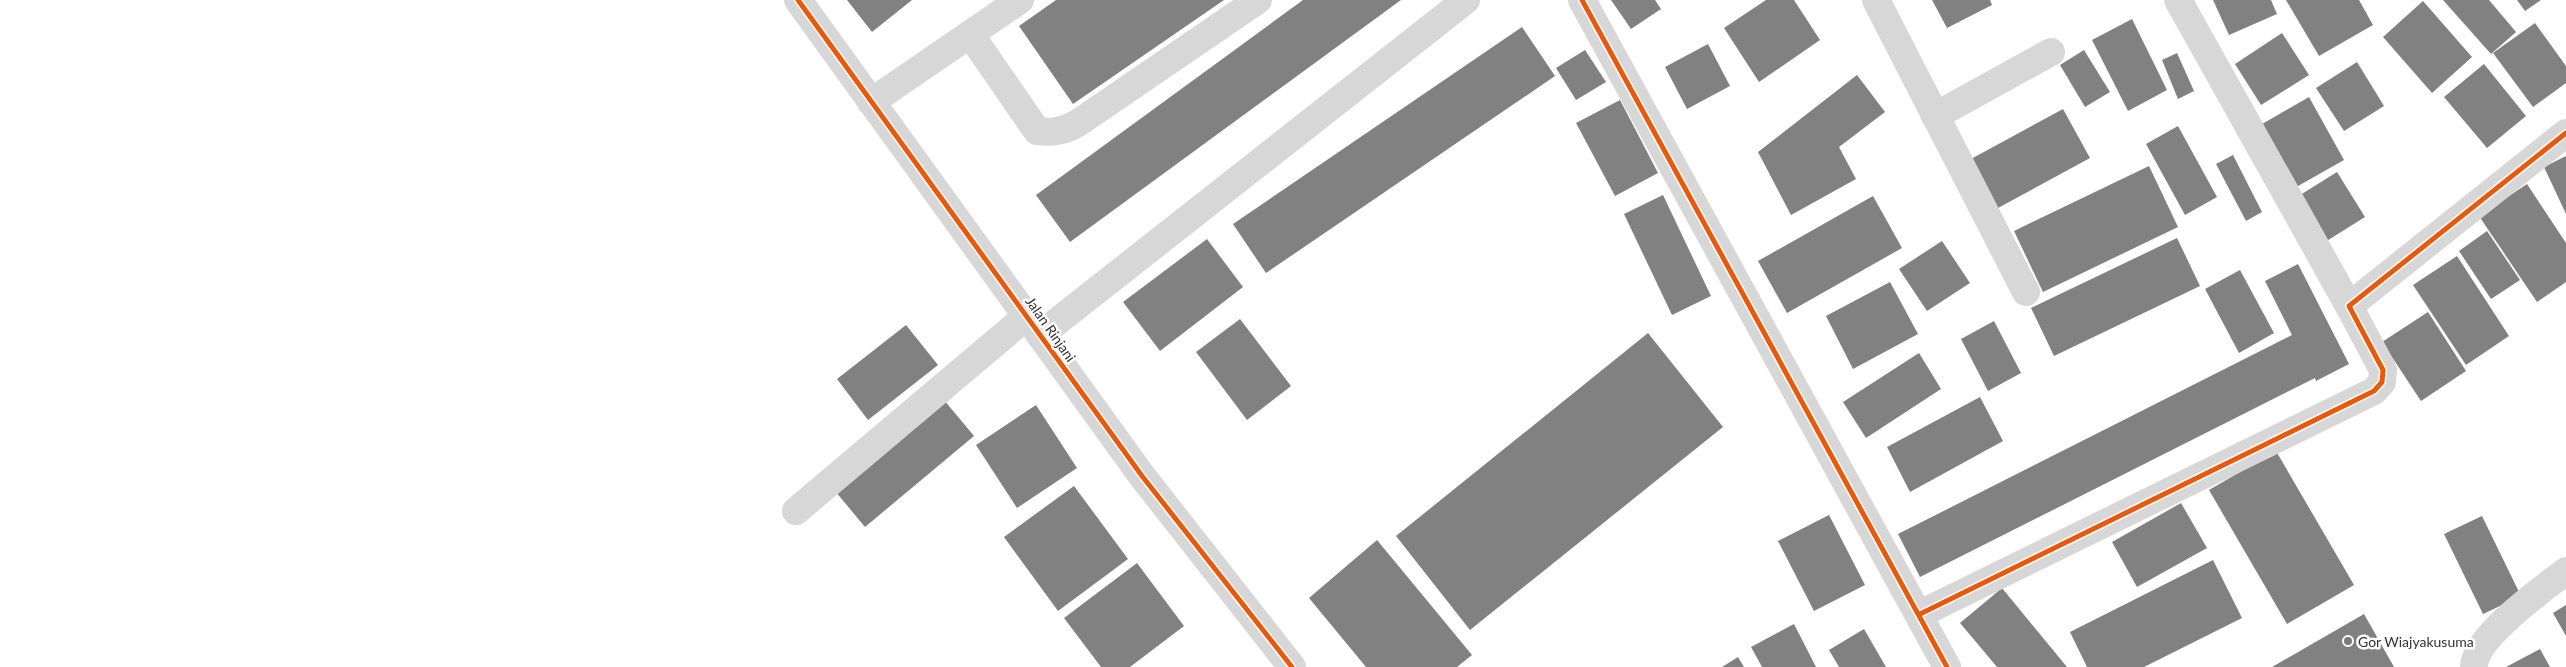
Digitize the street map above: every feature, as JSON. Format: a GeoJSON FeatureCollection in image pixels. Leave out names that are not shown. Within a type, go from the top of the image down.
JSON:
{"type":"FeatureCollection","features":[{"type":"Feature","properties":{"kind":"street","name":"Jalan Rinjani"},"geometry":{"type":"LineString","coordinates":[[798,0],[1142,476],[1292,667]]}},
{"type":"Feature","properties":{"kind":"street"},"geometry":{"type":"LineString","coordinates":[[871,102],[1020,0]]}},
{"type":"Feature","properties":{"kind":"street"},"geometry":{"type":"LineString","coordinates":[[970,34],[1037,131],[1052,133],[1067,130],[1078,123],[1258,0]]}},
{"type":"Feature","properties":{"kind":"street"},"geometry":{"type":"LineString","coordinates":[[796,511],[1034,325],[1466,0]]}},
{"type":"Feature","properties":{"kind":"street"},"geometry":{"type":"LineString","coordinates":[[1582,0],[1920,614],[1946,667]]}},
{"type":"Feature","properties":{"kind":"street"},"geometry":{"type":"LineString","coordinates":[[1876,0],[2026,292]]}},
{"type":"Feature","properties":{"kind":"street"},"geometry":{"type":"LineString","coordinates":[[1920,614],[2374,391],[2382,382],[2383,370],[2349,306],[2178,0]]}},
{"type":"Feature","properties":{"kind":"street"},"geometry":{"type":"LineString","coordinates":[[1935,116],[2051,52]]}},
{"type":"Feature","properties":{"kind":"street"},"geometry":{"type":"LineString","coordinates":[[2349,306],[2566,133]]}},
{"type":"Feature","properties":{"kind":"street"},"geometry":{"type":"LineString","coordinates":[[2474,667],[2481,647],[2503,622],[2566,571]]}},
{"type":"Feature","properties":{"kind":"building"},"geometry":{"type":"Polygon","coordinates":[[[847,0],[912,0],[872,32],[847,0]]]}},
{"type":"Feature","properties":{"kind":"building"},"geometry":{"type":"Polygon","coordinates":[[[1056,0],[1224,0],[1073,104],[1019,26],[1056,0]]]}},
{"type":"Feature","properties":{"kind":"building"},"geometry":{"type":"Polygon","coordinates":[[[1303,0],[1401,0],[1070,242],[1036,195],[1303,0]]]}},
{"type":"Feature","properties":{"kind":"building"},"geometry":{"type":"Polygon","coordinates":[[[1611,0],[1655,0],[1661,9],[1631,29],[1611,0]]]}},
{"type":"Feature","properties":{"kind":"building"},"geometry":{"type":"Polygon","coordinates":[[[1766,0],[1794,0],[1820,40],[1759,82],[1724,28],[1766,0]]]}},
{"type":"Feature","properties":{"kind":"building"},"geometry":{"type":"Polygon","coordinates":[[[1932,0],[1990,0],[1992,5],[1947,28],[1932,0]]]}},
{"type":"Feature","properties":{"kind":"building"},"geometry":{"type":"Polygon","coordinates":[[[2213,0],[2271,0],[2277,14],[2229,35],[2213,0]]]}},
{"type":"Feature","properties":{"kind":"building"},"geometry":{"type":"Polygon","coordinates":[[[2286,0],[2359,0],[2373,25],[2319,56],[2286,0]]]}},
{"type":"Feature","properties":{"kind":"building"},"geometry":{"type":"Polygon","coordinates":[[[2443,0],[2489,0],[2516,32],[2491,54],[2443,0]]]}},
{"type":"Feature","properties":{"kind":"building"},"geometry":{"type":"Polygon","coordinates":[[[2517,0],[2541,0],[2525,11],[2517,0]]]}},
{"type":"Feature","properties":{"kind":"building"},"geometry":{"type":"Polygon","coordinates":[[[2423,1],[2472,57],[2432,93],[2383,37],[2423,1]]]}},
{"type":"Feature","properties":{"kind":"building"},"geometry":{"type":"Polygon","coordinates":[[[2132,19],[2167,90],[2128,111],[2092,40],[2132,19]]]}},
{"type":"Feature","properties":{"kind":"building"},"geometry":{"type":"Polygon","coordinates":[[[2535,23],[2566,66],[2566,83],[2533,107],[2493,53],[2535,23]]]}},
{"type":"Feature","properties":{"kind":"building"},"geometry":{"type":"Polygon","coordinates":[[[1522,27],[1555,76],[1266,273],[1233,224],[1522,27]]]}},
{"type":"Feature","properties":{"kind":"building"},"geometry":{"type":"Polygon","coordinates":[[[2282,33],[2309,75],[2261,105],[2235,64],[2282,33]]]}},
{"type":"Feature","properties":{"kind":"building"},"geometry":{"type":"Polygon","coordinates":[[[1708,44],[1730,86],[1687,109],[1665,67],[1708,44]]]}},
{"type":"Feature","properties":{"kind":"building"},"geometry":{"type":"Polygon","coordinates":[[[1585,50],[1606,82],[1576,100],[1556,68],[1585,50]]]}},
{"type":"Feature","properties":{"kind":"building"},"geometry":{"type":"Polygon","coordinates":[[[2084,50],[2110,92],[2085,107],[2060,65],[2084,50]]]}},
{"type":"Feature","properties":{"kind":"building"},"geometry":{"type":"Polygon","coordinates":[[[2177,53],[2194,91],[2178,99],[2162,60],[2177,53]]]}},
{"type":"Feature","properties":{"kind":"building"},"geometry":{"type":"Polygon","coordinates":[[[2357,62],[2384,106],[2344,131],[2316,88],[2357,62]]]}},
{"type":"Feature","properties":{"kind":"building"},"geometry":{"type":"Polygon","coordinates":[[[2484,64],[2526,116],[2487,148],[2444,97],[2484,64]]]}},
{"type":"Feature","properties":{"kind":"building"},"geometry":{"type":"Polygon","coordinates":[[[1857,75],[1885,112],[1839,147],[1856,179],[1791,215],[1758,152],[1857,75]]]}},
{"type":"Feature","properties":{"kind":"building"},"geometry":{"type":"Polygon","coordinates":[[[2309,97],[2344,160],[2291,190],[2257,127],[2309,97]]]}},
{"type":"Feature","properties":{"kind":"building"},"geometry":{"type":"Polygon","coordinates":[[[1620,100],[1658,173],[1615,196],[1576,123],[1620,100]]]}},
{"type":"Feature","properties":{"kind":"building"},"geometry":{"type":"Polygon","coordinates":[[[2063,109],[2090,158],[1998,208],[1971,159],[2063,109]]]}},
{"type":"Feature","properties":{"kind":"building"},"geometry":{"type":"Polygon","coordinates":[[[2178,126],[2217,197],[2185,215],[2146,144],[2178,126]]]}},
{"type":"Feature","properties":{"kind":"building"},"geometry":{"type":"Polygon","coordinates":[[[2233,155],[2262,212],[2246,221],[2216,164],[2233,155]]]}},
{"type":"Feature","properties":{"kind":"building"},"geometry":{"type":"Polygon","coordinates":[[[2566,156],[2566,214],[2544,167],[2566,156]]]}},
{"type":"Feature","properties":{"kind":"building"},"geometry":{"type":"Polygon","coordinates":[[[2149,166],[2178,227],[2043,292],[2014,231],[2149,166]]]}},
{"type":"Feature","properties":{"kind":"building"},"geometry":{"type":"Polygon","coordinates":[[[2337,172],[2365,217],[2325,242],[2297,197],[2337,172]]]}},
{"type":"Feature","properties":{"kind":"building"},"geometry":{"type":"Polygon","coordinates":[[[2527,184],[2566,243],[2566,282],[2537,302],[2479,216],[2527,184]]]}},
{"type":"Feature","properties":{"kind":"building"},"geometry":{"type":"Polygon","coordinates":[[[1663,195],[1711,296],[1672,315],[1624,214],[1663,195]]]}},
{"type":"Feature","properties":{"kind":"building"},"geometry":{"type":"Polygon","coordinates":[[[1873,196],[1902,248],[1787,313],[1758,261],[1873,196]]]}},
{"type":"Feature","properties":{"kind":"building"},"geometry":{"type":"Polygon","coordinates":[[[2487,231],[2520,280],[2491,299],[2459,251],[2487,231]]]}},
{"type":"Feature","properties":{"kind":"building"},"geometry":{"type":"Polygon","coordinates":[[[2177,238],[2200,286],[2054,356],[2031,308],[2177,238]]]}},
{"type":"Feature","properties":{"kind":"building"},"geometry":{"type":"Polygon","coordinates":[[[1207,239],[1243,287],[1160,351],[1123,302],[1207,239]]]}},
{"type":"Feature","properties":{"kind":"building"},"geometry":{"type":"Polygon","coordinates":[[[1942,241],[1970,283],[1927,311],[1899,269],[1942,241]]]}},
{"type":"Feature","properties":{"kind":"building"},"geometry":{"type":"Polygon","coordinates":[[[2457,256],[2509,336],[2466,365],[2413,285],[2457,256]]]}},
{"type":"Feature","properties":{"kind":"building"},"geometry":{"type":"Polygon","coordinates":[[[2298,264],[2349,364],[2316,381],[2315,378],[1920,577],[1898,534],[2292,335],[2265,281],[2298,264]]]}},
{"type":"Feature","properties":{"kind":"building"},"geometry":{"type":"Polygon","coordinates":[[[2240,270],[2274,333],[2239,353],[2205,289],[2240,270]]]}},
{"type":"Feature","properties":{"kind":"building"},"geometry":{"type":"Polygon","coordinates":[[[1890,282],[1918,334],[1853,369],[1826,316],[1890,282]]]}},
{"type":"Feature","properties":{"kind":"building"},"geometry":{"type":"Polygon","coordinates":[[[2428,312],[2466,371],[2421,401],[2382,342],[2428,312]]]}},
{"type":"Feature","properties":{"kind":"building"},"geometry":{"type":"Polygon","coordinates":[[[1240,319],[1291,386],[1247,420],[1196,352],[1240,319]]]}},
{"type":"Feature","properties":{"kind":"building"},"geometry":{"type":"Polygon","coordinates":[[[1994,321],[2021,373],[1988,391],[1961,339],[1994,321]]]}},
{"type":"Feature","properties":{"kind":"building"},"geometry":{"type":"Polygon","coordinates":[[[906,325],[938,365],[868,420],[837,379],[906,325]]]}},
{"type":"Feature","properties":{"kind":"building"},"geometry":{"type":"Polygon","coordinates":[[[1648,333],[1723,427],[1470,630],[1396,536],[1648,333]]]}},
{"type":"Feature","properties":{"kind":"building"},"geometry":{"type":"Polygon","coordinates":[[[1919,353],[1941,389],[1866,438],[1843,402],[1919,353]]]}},
{"type":"Feature","properties":{"kind":"building"},"geometry":{"type":"Polygon","coordinates":[[[1980,397],[2003,441],[1910,492],[1887,447],[1980,397]]]}},
{"type":"Feature","properties":{"kind":"building"},"geometry":{"type":"Polygon","coordinates":[[[944,400],[974,436],[865,527],[835,491],[944,400]]]}},
{"type":"Feature","properties":{"kind":"building"},"geometry":{"type":"Polygon","coordinates":[[[1036,405],[1077,468],[1017,508],[976,445],[1036,405]]]}},
{"type":"Feature","properties":{"kind":"building"},"geometry":{"type":"Polygon","coordinates":[[[2276,451],[2354,585],[2287,624],[2209,490],[2276,451]]]}},
{"type":"Feature","properties":{"kind":"building"},"geometry":{"type":"Polygon","coordinates":[[[1074,486],[1128,559],[1058,611],[1004,537],[1074,486]]]}},
{"type":"Feature","properties":{"kind":"building"},"geometry":{"type":"Polygon","coordinates":[[[2181,503],[2207,548],[2137,587],[2112,542],[2181,503]]]}},
{"type":"Feature","properties":{"kind":"building"},"geometry":{"type":"Polygon","coordinates":[[[1829,515],[1865,585],[1814,611],[1778,541],[1829,515]]]}},
{"type":"Feature","properties":{"kind":"building"},"geometry":{"type":"Polygon","coordinates":[[[2482,516],[2521,596],[2483,614],[2444,534],[2482,516]]]}},
{"type":"Feature","properties":{"kind":"building"},"geometry":{"type":"Polygon","coordinates":[[[1377,540],[1472,655],[1457,667],[1366,667],[1309,598],[1377,540]]]}},
{"type":"Feature","properties":{"kind":"building"},"geometry":{"type":"Polygon","coordinates":[[[2213,560],[2242,618],[2144,667],[2087,667],[2070,632],[2213,560]]]}},
{"type":"Feature","properties":{"kind":"building"},"geometry":{"type":"Polygon","coordinates":[[[1137,563],[1184,626],[1130,667],[1101,667],[1064,618],[1137,563]]]}},
{"type":"Feature","properties":{"kind":"building"},"geometry":{"type":"Polygon","coordinates":[[[2002,588],[2067,667],[1997,667],[1960,623],[2002,588]]]}},
{"type":"Feature","properties":{"kind":"building"},"geometry":{"type":"Polygon","coordinates":[[[2566,605],[2566,636],[2553,613],[2566,605]]]}},
{"type":"Feature","properties":{"kind":"building","name":"Gor Wiajyakusuma"},"geometry":{"type":"Polygon","coordinates":[[[2364,614],[2394,667],[2272,667],[2364,614]]]}},
{"type":"Feature","properties":{"kind":"building"},"geometry":{"type":"Polygon","coordinates":[[[1794,624],[1816,667],[1762,667],[1751,647],[1794,624]]]}},
{"type":"Feature","properties":{"kind":"building"},"geometry":{"type":"Polygon","coordinates":[[[1864,629],[1886,667],[1839,667],[1829,650],[1864,629]]]}},
{"type":"Feature","properties":{"kind":"building"},"geometry":{"type":"Polygon","coordinates":[[[2540,649],[2550,667],[2506,667],[2540,649]]]}},
{"type":"Feature","properties":{"kind":"building"},"geometry":{"type":"Polygon","coordinates":[[[1738,657],[1744,667],[1722,667],[1738,657]]]}},
{"type":"Feature","properties":{"kind":"cycle path"},"geometry":{"type":"LineString","coordinates":[[798,0],[1142,476],[1292,667]]}},
{"type":"Feature","properties":{"kind":"cycle path"},"geometry":{"type":"LineString","coordinates":[[1582,0],[1947,667]]}},
{"type":"Feature","properties":{"kind":"cycle path"},"geometry":{"type":"LineString","coordinates":[[1920,614],[2374,391],[2382,382],[2383,370],[2349,306],[2566,133]]}},
{"type":"Feature","properties":{"kind":"place","name":"Gor Wiajyakusuma"},"geometry":{"type":"Point","coordinates":[2348,641]}}]}
